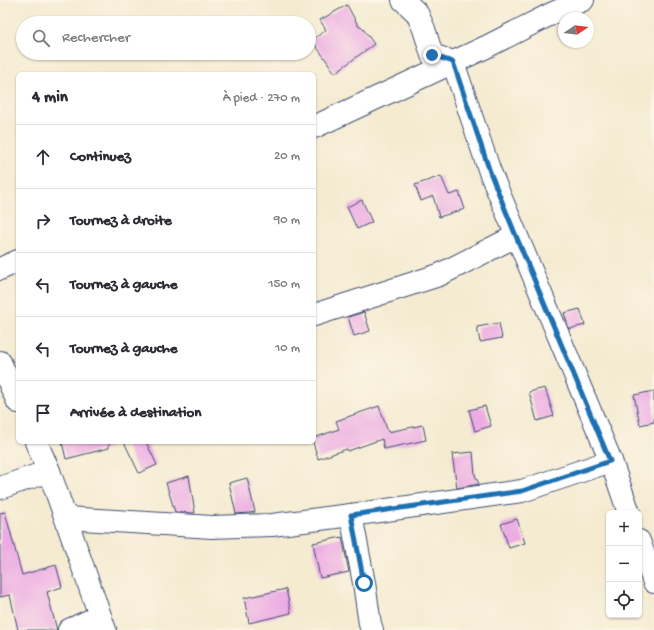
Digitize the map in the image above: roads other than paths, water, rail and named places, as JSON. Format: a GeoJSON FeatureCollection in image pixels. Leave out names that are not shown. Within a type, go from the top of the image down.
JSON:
{"type":"FeatureCollection","features":[{"type":"Feature","properties":{"kind":"street"},"geometry":{"type":"LineString","coordinates":[[403,0],[417,13],[424,29],[432,55],[453,62]]}},
{"type":"Feature","properties":{"kind":"street"},"geometry":{"type":"LineString","coordinates":[[316,126],[486,47],[550,14],[583,0]]}},
{"type":"Feature","properties":{"kind":"street"},"geometry":{"type":"LineString","coordinates":[[453,62],[490,172],[610,461],[628,510]]}},
{"type":"Feature","properties":{"kind":"street"},"geometry":{"type":"LineString","coordinates":[[316,313],[439,275],[516,236]]}},
{"type":"Feature","properties":{"kind":"street"},"geometry":{"type":"LineString","coordinates":[[0,268],[16,262]]}},
{"type":"Feature","properties":{"kind":"street"},"geometry":{"type":"LineString","coordinates":[[0,362],[16,398]]}},
{"type":"Feature","properties":{"kind":"street"},"geometry":{"type":"LineString","coordinates":[[37,444],[49,471],[102,623],[69,630]]}},
{"type":"Feature","properties":{"kind":"street"},"geometry":{"type":"LineString","coordinates":[[66,518],[212,527],[272,525],[522,491],[610,461]]}},
{"type":"Feature","properties":{"kind":"street"},"geometry":{"type":"LineString","coordinates":[[0,488],[49,471]]}},
{"type":"Feature","properties":{"kind":"street"},"geometry":{"type":"LineString","coordinates":[[351,515],[372,630]]}},
{"type":"Feature","properties":{"kind":"street"},"geometry":{"type":"LineString","coordinates":[[641,546],[654,582]]}}]}
